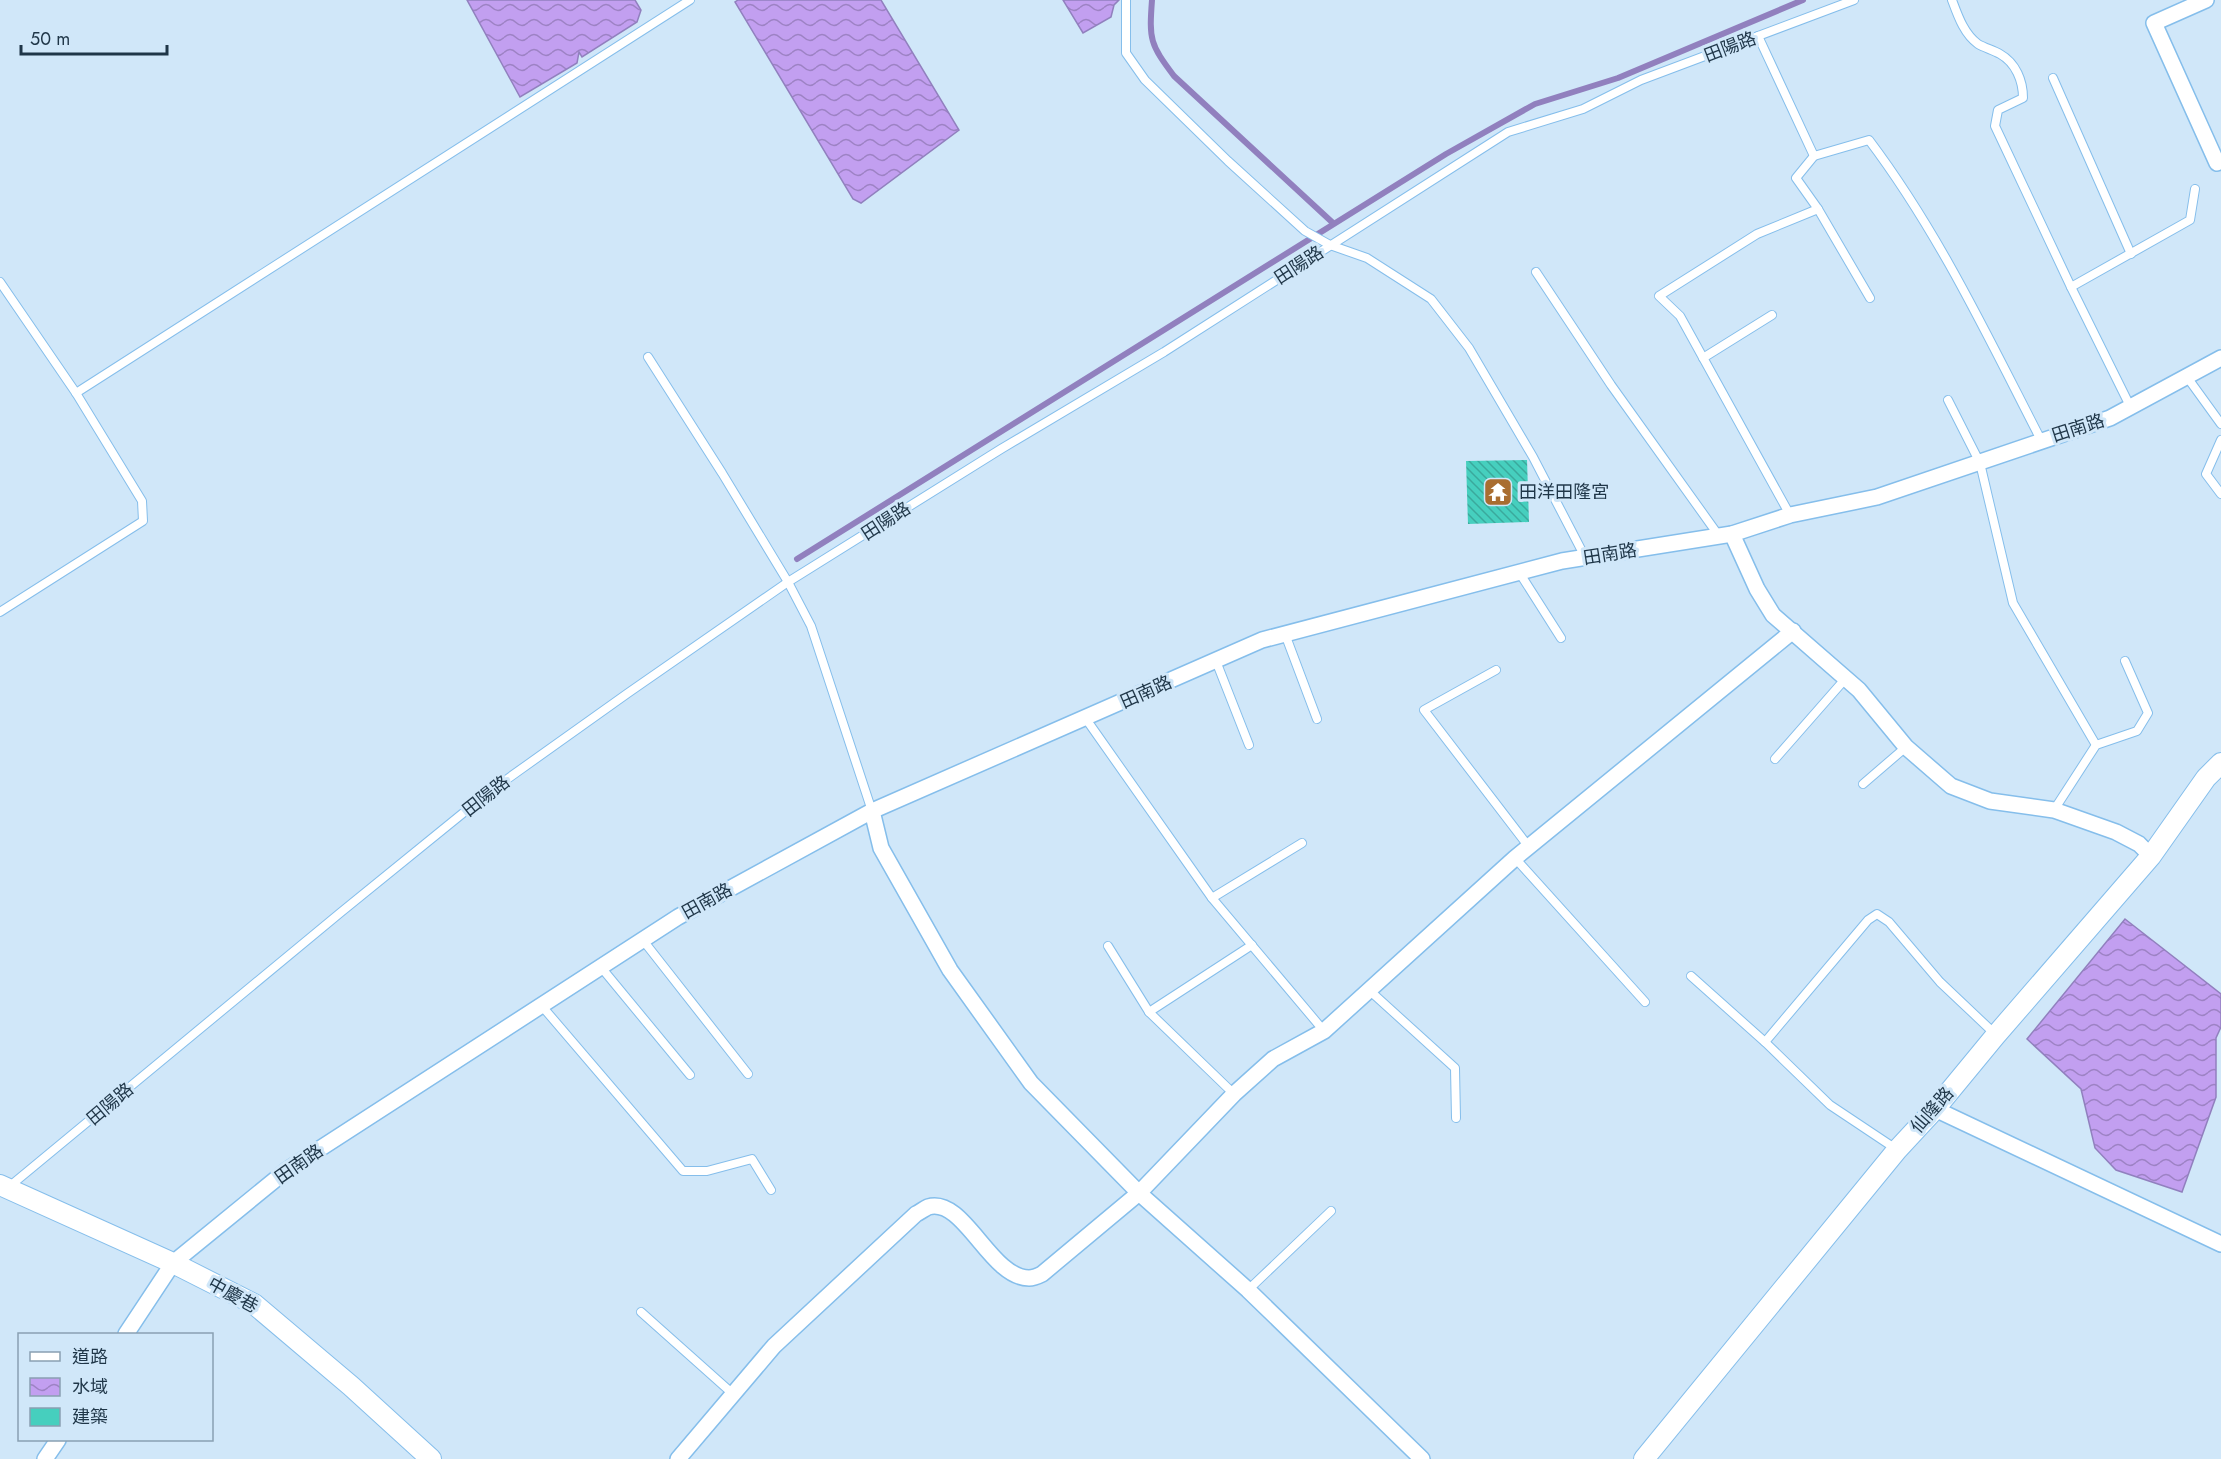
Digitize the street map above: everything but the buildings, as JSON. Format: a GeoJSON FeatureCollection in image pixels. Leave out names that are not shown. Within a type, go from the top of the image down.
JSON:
{"type":"FeatureCollection","features":[{"type":"Feature","properties":{"kind":"street"},"geometry":{"type":"LineString","coordinates":[[2206,0],[2154,23],[2217,163]]}},
{"type":"Feature","properties":{"kind":"street","name":"田南路"},"geometry":{"type":"LineString","coordinates":[[127,1333],[173,1263],[288,1170],[642,939],[872,811],[1262,640],[1518,572],[1585,558],[1725,535],[1790,515],[1877,497],[2110,418],[2221,358]]}},
{"type":"Feature","properties":{"kind":"street"},"geometry":{"type":"LineString","coordinates":[[1725,535],[1773,615],[1859,690],[1906,747],[1951,786],[1990,801],[2054,810],[2116,832],[2139,844],[2151,856]]}},
{"type":"Feature","properties":{"kind":"street"},"geometry":{"type":"LineString","coordinates":[[678,1459],[774,1346],[916,1214],[930,1207],[943,1208],[957,1217],[1004,1268],[1015,1275],[1030,1278],[1042,1274],[1139,1193],[1234,1094],[1273,1059],[1324,1031],[1515,858],[1793,631]]}},
{"type":"Feature","properties":{"kind":"street","name":"仙隆路"},"geometry":{"type":"LineString","coordinates":[[1644,1459],[1897,1150],[1935,1109],[2151,856],[2206,778],[2221,763]]}},
{"type":"Feature","properties":{"kind":"street"},"geometry":{"type":"LineString","coordinates":[[872,811],[881,848],[950,970],[1031,1083],[1139,1193],[1248,1290],[1422,1459]]}},
{"type":"Feature","properties":{"kind":"street"},"geometry":{"type":"LineString","coordinates":[[1935,1109],[2221,1244]]}},
{"type":"Feature","properties":{"kind":"street","name":"中慶巷"},"geometry":{"type":"LineString","coordinates":[[4,1187],[173,1263],[254,1304],[431,1459]]}},
{"type":"Feature","properties":{"kind":"street"},"geometry":{"type":"LineString","coordinates":[[45,1459],[57,1441]]}},
{"type":"Feature","properties":{"kind":"lane"},"geometry":{"type":"LineString","coordinates":[[76,393],[690,0]]}},
{"type":"Feature","properties":{"kind":"lane"},"geometry":{"type":"LineString","coordinates":[[1126,0],[1126,53],[1144,80],[1305,231],[1327,243],[1367,258],[1431,299],[1469,348],[1533,456],[1585,558]]}},
{"type":"Feature","properties":{"kind":"lane","name":"田陽路"},"geometry":{"type":"LineString","coordinates":[[4,1187],[489,792],[788,582],[991,455],[1164,352],[1327,243],[1508,132],[1583,109],[1641,80],[1854,0]]}},
{"type":"Feature","properties":{"kind":"lane"},"geometry":{"type":"LineString","coordinates":[[1952,0],[1964,28],[1977,44],[2003,56],[2016,69],[2023,90],[2023,98],[1998,110],[1995,126],[2131,408]]}},
{"type":"Feature","properties":{"kind":"lane"},"geometry":{"type":"LineString","coordinates":[[1758,36],[1814,156]]}},
{"type":"Feature","properties":{"kind":"lane"},"geometry":{"type":"LineString","coordinates":[[2053,78],[2131,254]]}},
{"type":"Feature","properties":{"kind":"lane"},"geometry":{"type":"LineString","coordinates":[[1870,298],[1818,209],[1796,178],[1814,156],[1869,140],[1898,179],[1949,261],[2041,440]]}},
{"type":"Feature","properties":{"kind":"lane"},"geometry":{"type":"LineString","coordinates":[[2071,287],[2190,220],[2195,189]]}},
{"type":"Feature","properties":{"kind":"lane"},"geometry":{"type":"LineString","coordinates":[[1790,515],[1680,316],[1659,296],[1757,234],[1818,209]]}},
{"type":"Feature","properties":{"kind":"lane"},"geometry":{"type":"LineString","coordinates":[[1536,272],[1611,385],[1725,535]]}},
{"type":"Feature","properties":{"kind":"lane"},"geometry":{"type":"LineString","coordinates":[[0,282],[76,393],[142,501],[143,521],[0,612]]}},
{"type":"Feature","properties":{"kind":"lane"},"geometry":{"type":"LineString","coordinates":[[1703,358],[1772,315]]}},
{"type":"Feature","properties":{"kind":"lane"},"geometry":{"type":"LineString","coordinates":[[648,357],[722,473],[788,582],[811,626],[872,811]]}},
{"type":"Feature","properties":{"kind":"lane"},"geometry":{"type":"LineString","coordinates":[[2187,377],[2221,423]]}},
{"type":"Feature","properties":{"kind":"lane"},"geometry":{"type":"LineString","coordinates":[[1948,400],[1980,463],[2013,603],[2096,745]]}},
{"type":"Feature","properties":{"kind":"lane"},"geometry":{"type":"LineString","coordinates":[[2221,440],[2206,474],[2221,494]]}},
{"type":"Feature","properties":{"kind":"lane"},"geometry":{"type":"LineString","coordinates":[[1518,572],[1561,638]]}},
{"type":"Feature","properties":{"kind":"lane"},"geometry":{"type":"LineString","coordinates":[[1285,634],[1317,718]]}},
{"type":"Feature","properties":{"kind":"lane"},"geometry":{"type":"LineString","coordinates":[[1216,661],[1249,745]]}},
{"type":"Feature","properties":{"kind":"lane"},"geometry":{"type":"LineString","coordinates":[[2054,810],[2096,745],[2137,731],[2148,713],[2125,661]]}},
{"type":"Feature","properties":{"kind":"lane"},"geometry":{"type":"LineString","coordinates":[[1496,670],[1424,710],[1529,847]]}},
{"type":"Feature","properties":{"kind":"lane"},"geometry":{"type":"LineString","coordinates":[[1775,759],[1846,678]]}},
{"type":"Feature","properties":{"kind":"lane"},"geometry":{"type":"LineString","coordinates":[[1086,719],[1212,898],[1324,1031]]}},
{"type":"Feature","properties":{"kind":"lane"},"geometry":{"type":"LineString","coordinates":[[1863,784],[1906,747]]}},
{"type":"Feature","properties":{"kind":"lane"},"geometry":{"type":"LineString","coordinates":[[1212,898],[1302,843]]}},
{"type":"Feature","properties":{"kind":"lane"},"geometry":{"type":"LineString","coordinates":[[1515,858],[1645,1002]]}},
{"type":"Feature","properties":{"kind":"lane"},"geometry":{"type":"LineString","coordinates":[[1765,1042],[1869,920],[1877,914],[1889,922],[1940,982],[1996,1035]]}},
{"type":"Feature","properties":{"kind":"lane"},"geometry":{"type":"LineString","coordinates":[[642,939],[748,1074]]}},
{"type":"Feature","properties":{"kind":"lane"},"geometry":{"type":"LineString","coordinates":[[1149,1012],[1252,945]]}},
{"type":"Feature","properties":{"kind":"lane"},"geometry":{"type":"LineString","coordinates":[[1107,946],[1149,1012],[1234,1094]]}},
{"type":"Feature","properties":{"kind":"lane"},"geometry":{"type":"LineString","coordinates":[[600,966],[690,1075]]}},
{"type":"Feature","properties":{"kind":"lane"},"geometry":{"type":"LineString","coordinates":[[1691,976],[1765,1042],[1830,1105],[1897,1150]]}},
{"type":"Feature","properties":{"kind":"lane"},"geometry":{"type":"LineString","coordinates":[[1369,990],[1455,1068],[1456,1118]]}},
{"type":"Feature","properties":{"kind":"lane"},"geometry":{"type":"LineString","coordinates":[[541,1004],[682,1171],[707,1171],[752,1159],[771,1190]]}},
{"type":"Feature","properties":{"kind":"lane"},"geometry":{"type":"LineString","coordinates":[[1248,1290],[1331,1211]]}},
{"type":"Feature","properties":{"kind":"lane"},"geometry":{"type":"LineString","coordinates":[[641,1312],[733,1394]]}},
{"type":"Feature","properties":{"kind":"water"},"geometry":{"type":"Polygon","coordinates":[[[467,0],[635,0],[641,10],[637,22],[582,57],[579,52],[577,63],[520,97],[467,0]]]}},
{"type":"Feature","properties":{"kind":"water"},"geometry":{"type":"Polygon","coordinates":[[[738,0],[881,0],[959,130],[861,203],[853,199],[735,2],[738,0]]]}},
{"type":"Feature","properties":{"kind":"water"},"geometry":{"type":"Polygon","coordinates":[[[1063,0],[1119,0],[1114,5],[1111,17],[1083,33],[1063,0]]]}},
{"type":"Feature","properties":{"kind":"water"},"geometry":{"type":"Polygon","coordinates":[[[2125,919],[2221,994],[2221,1027],[2216,1038],[2216,1097],[2182,1192],[2116,1170],[2095,1148],[2081,1089],[2027,1039],[2125,919]]]}},
{"type":"Feature","properties":{"kind":"waterway"},"geometry":{"type":"LineString","coordinates":[[1152,0],[1151,33],[1153,41],[1174,76],[1333,223]]}},
{"type":"Feature","properties":{"kind":"waterway"},"geometry":{"type":"LineString","coordinates":[[797,559],[1446,154],[1535,104],[1618,78],[1803,0]]}},
{"type":"Feature","properties":{"kind":"place","name":"田洋田隆宮"},"geometry":{"type":"Point","coordinates":[1498,492]}}]}
